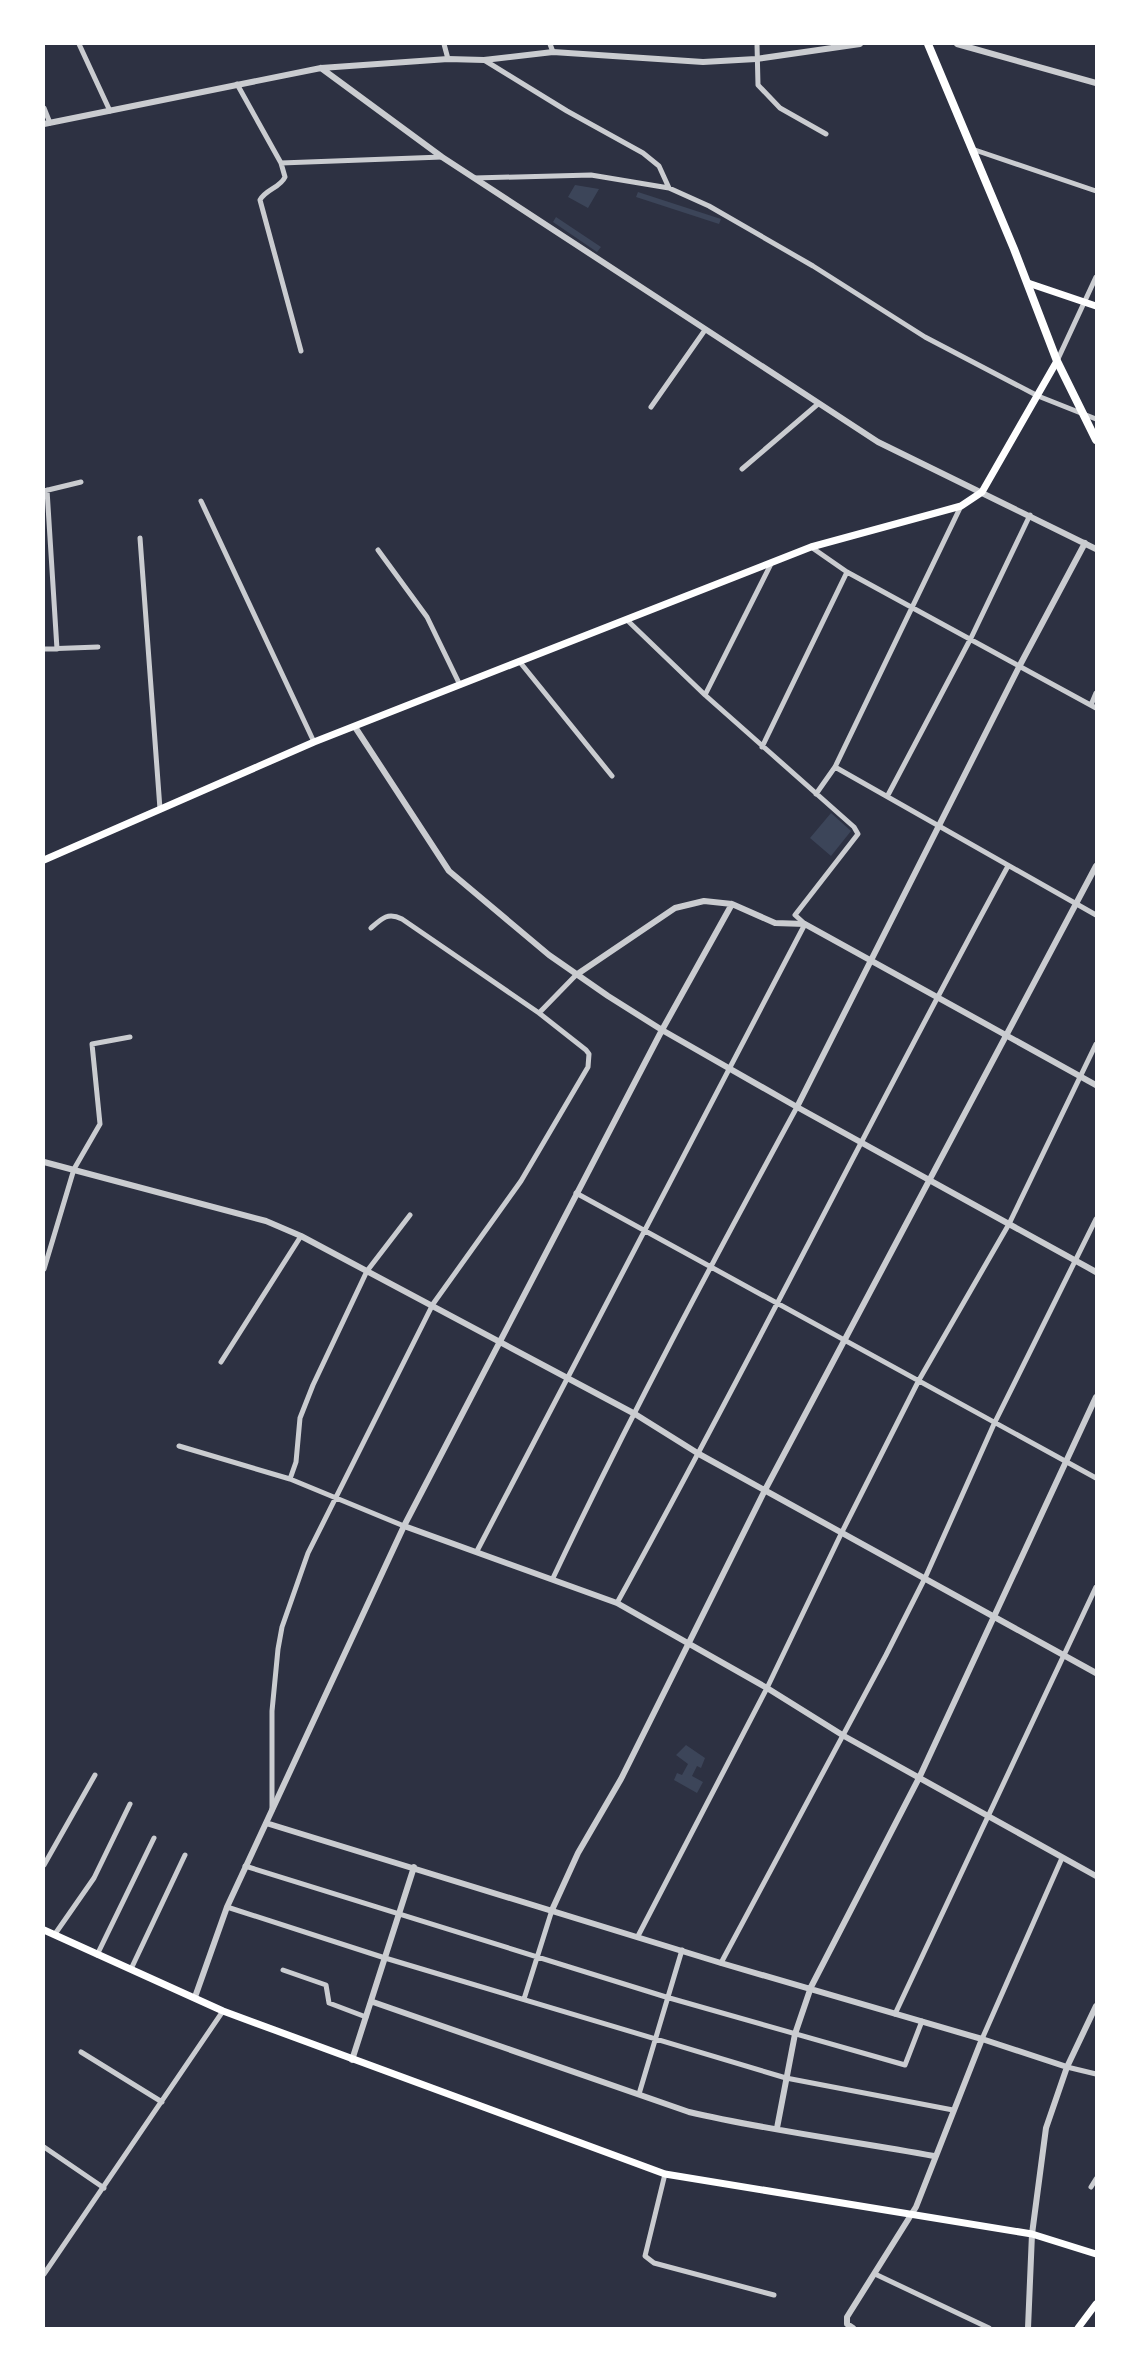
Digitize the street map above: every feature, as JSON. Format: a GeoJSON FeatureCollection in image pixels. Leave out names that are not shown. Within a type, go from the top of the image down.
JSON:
{"type":"FeatureCollection","features":[{"type":"Feature","properties":{"kind":"main road"},"geometry":{"type":"LineString","coordinates":[[928,44],[1028,284],[1057,360],[1096,440]]}},
{"type":"Feature","properties":{"kind":"main road"},"geometry":{"type":"LineString","coordinates":[[1028,284],[1096,306]]}},
{"type":"Feature","properties":{"kind":"main road"},"geometry":{"type":"LineString","coordinates":[[44,860],[314,742],[811,547],[961,506],[982,492],[1057,360]]}},
{"type":"Feature","properties":{"kind":"main road"},"geometry":{"type":"LineString","coordinates":[[44,1930],[223,2011],[665,2174],[1032,2234],[1096,2254]]}},
{"type":"Feature","properties":{"kind":"main road"},"geometry":{"type":"LineString","coordinates":[[1078,2328],[1096,2304]]}},
{"type":"Feature","properties":{"kind":"street"},"geometry":{"type":"LineString","coordinates":[[79,44],[110,111]]}},
{"type":"Feature","properties":{"kind":"street"},"geometry":{"type":"LineString","coordinates":[[444,44],[448,59]]}},
{"type":"Feature","properties":{"kind":"street"},"geometry":{"type":"LineString","coordinates":[[550,44],[553,52]]}},
{"type":"Feature","properties":{"kind":"street"},"geometry":{"type":"LineString","coordinates":[[757,44],[759,85],[780,108],[826,134]]}},
{"type":"Feature","properties":{"kind":"street"},"geometry":{"type":"LineString","coordinates":[[44,108],[47,124],[321,68],[448,59],[484,60],[553,52],[703,62],[756,59],[860,44]]}},
{"type":"Feature","properties":{"kind":"street"},"geometry":{"type":"LineString","coordinates":[[957,44],[1096,83]]}},
{"type":"Feature","properties":{"kind":"street"},"geometry":{"type":"LineString","coordinates":[[484,60],[567,111],[643,153],[659,166],[669,188]]}},
{"type":"Feature","properties":{"kind":"street"},"geometry":{"type":"LineString","coordinates":[[321,68],[442,157],[878,442],[1096,549]]}},
{"type":"Feature","properties":{"kind":"street"},"geometry":{"type":"LineString","coordinates":[[237,84],[281,163],[284,179],[262,196],[261,206],[301,351]]}},
{"type":"Feature","properties":{"kind":"street"},"geometry":{"type":"LineString","coordinates":[[972,149],[1096,191]]}},
{"type":"Feature","properties":{"kind":"street"},"geometry":{"type":"LineString","coordinates":[[281,163],[442,157]]}},
{"type":"Feature","properties":{"kind":"street"},"geometry":{"type":"LineString","coordinates":[[474,178],[591,175],[669,188],[709,206],[813,266],[925,337],[1038,396],[1096,419]]}},
{"type":"Feature","properties":{"kind":"street"},"geometry":{"type":"LineString","coordinates":[[1057,360],[1096,277]]}},
{"type":"Feature","properties":{"kind":"street"},"geometry":{"type":"LineString","coordinates":[[651,407],[705,330]]}},
{"type":"Feature","properties":{"kind":"street"},"geometry":{"type":"LineString","coordinates":[[742,470],[818,404]]}},
{"type":"Feature","properties":{"kind":"street"},"geometry":{"type":"LineString","coordinates":[[57,649],[45,491],[81,482]]}},
{"type":"Feature","properties":{"kind":"street"},"geometry":{"type":"LineString","coordinates":[[201,501],[314,742]]}},
{"type":"Feature","properties":{"kind":"street"},"geometry":{"type":"LineString","coordinates":[[816,794],[834,767],[961,506]]}},
{"type":"Feature","properties":{"kind":"street"},"geometry":{"type":"LineString","coordinates":[[888,795],[971,638],[1030,515]]}},
{"type":"Feature","properties":{"kind":"street"},"geometry":{"type":"LineString","coordinates":[[140,538],[160,809]]}},
{"type":"Feature","properties":{"kind":"street"},"geometry":{"type":"LineString","coordinates":[[553,1578],[710,1268],[796,1107],[1020,665],[1085,543]]}},
{"type":"Feature","properties":{"kind":"street"},"geometry":{"type":"LineString","coordinates":[[811,547],[847,572],[1094,707],[1096,693]]}},
{"type":"Feature","properties":{"kind":"street"},"geometry":{"type":"LineString","coordinates":[[378,550],[427,616],[460,685]]}},
{"type":"Feature","properties":{"kind":"street"},"geometry":{"type":"LineString","coordinates":[[705,695],[771,564]]}},
{"type":"Feature","properties":{"kind":"street"},"geometry":{"type":"LineString","coordinates":[[762,747],[847,572]]}},
{"type":"Feature","properties":{"kind":"street"},"geometry":{"type":"LineString","coordinates":[[627,620],[762,747],[854,827],[858,834],[795,915],[805,924],[872,959],[1096,1085]]}},
{"type":"Feature","properties":{"kind":"street"},"geometry":{"type":"LineString","coordinates":[[44,649],[98,647]]}},
{"type":"Feature","properties":{"kind":"street"},"geometry":{"type":"LineString","coordinates":[[519,661],[612,776]]}},
{"type":"Feature","properties":{"kind":"street"},"geometry":{"type":"LineString","coordinates":[[355,727],[449,871],[488,906],[576,975],[662,1030],[796,1107],[1096,1272]]}},
{"type":"Feature","properties":{"kind":"street"},"geometry":{"type":"LineString","coordinates":[[834,767],[888,795],[1096,915]]}},
{"type":"Feature","properties":{"kind":"street"},"geometry":{"type":"LineString","coordinates":[[617,1603],[699,1454],[937,996],[1008,866]]}},
{"type":"Feature","properties":{"kind":"street"},"geometry":{"type":"LineString","coordinates":[[524,1999],[552,1910],[578,1852],[621,1779],[765,1490],[1096,866]]}},
{"type":"Feature","properties":{"kind":"street"},"geometry":{"type":"LineString","coordinates":[[539,1013],[576,975],[675,908],[713,900],[732,904],[775,923],[805,924]]}},
{"type":"Feature","properties":{"kind":"street"},"geometry":{"type":"LineString","coordinates":[[195,1997],[227,1907],[245,1866],[404,1526],[576,1193],[732,904]]}},
{"type":"Feature","properties":{"kind":"street"},"geometry":{"type":"LineString","coordinates":[[272,1811],[272,1711],[282,1627],[296,1583],[334,1498],[433,1305],[521,1181],[588,1067],[590,1059],[586,1050],[539,1013],[395,916],[383,917],[371,928]]}},
{"type":"Feature","properties":{"kind":"street"},"geometry":{"type":"LineString","coordinates":[[477,1551],[642,1230],[805,924]]}},
{"type":"Feature","properties":{"kind":"street"},"geometry":{"type":"LineString","coordinates":[[44,1269],[74,1169],[101,1118],[92,1044],[130,1037]]}},
{"type":"Feature","properties":{"kind":"street"},"geometry":{"type":"LineString","coordinates":[[638,1936],[767,1688],[919,1380],[1009,1224],[1096,1044]]}},
{"type":"Feature","properties":{"kind":"street"},"geometry":{"type":"LineString","coordinates":[[44,1162],[266,1221],[302,1236],[635,1414],[699,1454],[1096,1673]]}},
{"type":"Feature","properties":{"kind":"street"},"geometry":{"type":"LineString","coordinates":[[576,1193],[1096,1478]]}},
{"type":"Feature","properties":{"kind":"street"},"geometry":{"type":"LineString","coordinates":[[290,1479],[296,1462],[300,1418],[313,1384],[367,1271],[411,1215]]}},
{"type":"Feature","properties":{"kind":"street"},"geometry":{"type":"LineString","coordinates":[[721,1963],[844,1736],[925,1578],[994,1424],[1096,1219]]}},
{"type":"Feature","properties":{"kind":"street"},"geometry":{"type":"LineString","coordinates":[[221,1362],[302,1236]]}},
{"type":"Feature","properties":{"kind":"street"},"geometry":{"type":"LineString","coordinates":[[777,2128],[795,2034],[811,1987],[920,1776],[1096,1397]]}},
{"type":"Feature","properties":{"kind":"street"},"geometry":{"type":"LineString","coordinates":[[179,1446],[290,1479],[404,1526],[617,1603],[767,1688],[844,1736],[920,1776],[1096,1876]]}},
{"type":"Feature","properties":{"kind":"street"},"geometry":{"type":"LineString","coordinates":[[895,2014],[1096,1587]]}},
{"type":"Feature","properties":{"kind":"street"},"geometry":{"type":"LineString","coordinates":[[44,1865],[95,1775]]}},
{"type":"Feature","properties":{"kind":"street"},"geometry":{"type":"LineString","coordinates":[[55,1934],[94,1878],[130,1804]]}},
{"type":"Feature","properties":{"kind":"street"},"geometry":{"type":"LineString","coordinates":[[266,1823],[721,1963],[811,1987],[1066,2067],[1096,2074]]}},
{"type":"Feature","properties":{"kind":"street"},"geometry":{"type":"LineString","coordinates":[[97,1955],[154,1838]]}},
{"type":"Feature","properties":{"kind":"street"},"geometry":{"type":"LineString","coordinates":[[131,1969],[185,1855]]}},
{"type":"Feature","properties":{"kind":"street"},"geometry":{"type":"LineString","coordinates":[[853,2328],[847,2324],[851,2310],[912,2214],[982,2039],[1062,1858]]}},
{"type":"Feature","properties":{"kind":"street"},"geometry":{"type":"LineString","coordinates":[[245,1866],[666,1997],[905,2065],[922,2021]]}},
{"type":"Feature","properties":{"kind":"street"},"geometry":{"type":"LineString","coordinates":[[352,2060],[373,2002],[414,1867]]}},
{"type":"Feature","properties":{"kind":"street"},"geometry":{"type":"LineString","coordinates":[[227,1907],[385,1958],[786,2078],[953,2110]]}},
{"type":"Feature","properties":{"kind":"street"},"geometry":{"type":"LineString","coordinates":[[639,2094],[666,1997],[682,1950]]}},
{"type":"Feature","properties":{"kind":"street"},"geometry":{"type":"LineString","coordinates":[[283,1970],[326,1985],[329,2003],[366,2017]]}},
{"type":"Feature","properties":{"kind":"street"},"geometry":{"type":"LineString","coordinates":[[373,2002],[689,2112],[741,2124],[777,2128],[934,2156]]}},
{"type":"Feature","properties":{"kind":"street"},"geometry":{"type":"LineString","coordinates":[[1028,2328],[1032,2234],[1046,2128],[1066,2067],[1096,2006]]}},
{"type":"Feature","properties":{"kind":"street"},"geometry":{"type":"LineString","coordinates":[[44,2274],[223,2011]]}},
{"type":"Feature","properties":{"kind":"street"},"geometry":{"type":"LineString","coordinates":[[81,2052],[162,2102]]}},
{"type":"Feature","properties":{"kind":"street"},"geometry":{"type":"LineString","coordinates":[[44,2147],[104,2187]]}},
{"type":"Feature","properties":{"kind":"street"},"geometry":{"type":"LineString","coordinates":[[665,2174],[645,2256],[654,2263],[774,2295]]}},
{"type":"Feature","properties":{"kind":"street"},"geometry":{"type":"LineString","coordinates":[[1091,2187],[1096,2179]]}},
{"type":"Feature","properties":{"kind":"street"},"geometry":{"type":"LineString","coordinates":[[876,2274],[989,2328]]}},
{"type":"Feature","properties":{"kind":"shaded area"},"geometry":{"type":"Polygon","coordinates":[[[575,185],[599,189],[588,208],[568,197],[575,185]]]}},
{"type":"Feature","properties":{"kind":"shaded area"},"geometry":{"type":"Polygon","coordinates":[[[638,192],[721,219],[719,224],[636,197],[638,192]]]}},
{"type":"Feature","properties":{"kind":"shaded area"},"geometry":{"type":"Polygon","coordinates":[[[556,217],[601,247],[597,252],[553,222],[556,217]]]}},
{"type":"Feature","properties":{"kind":"shaded area"},"geometry":{"type":"Polygon","coordinates":[[[831,813],[851,831],[831,856],[810,838],[831,813]]]}},
{"type":"Feature","properties":{"kind":"shaded area"},"geometry":{"type":"Polygon","coordinates":[[[686,1745],[705,1758],[701,1768],[697,1766],[692,1776],[703,1782],[697,1793],[674,1780],[677,1773],[682,1775],[688,1764],[676,1755],[686,1745]]]}}]}
